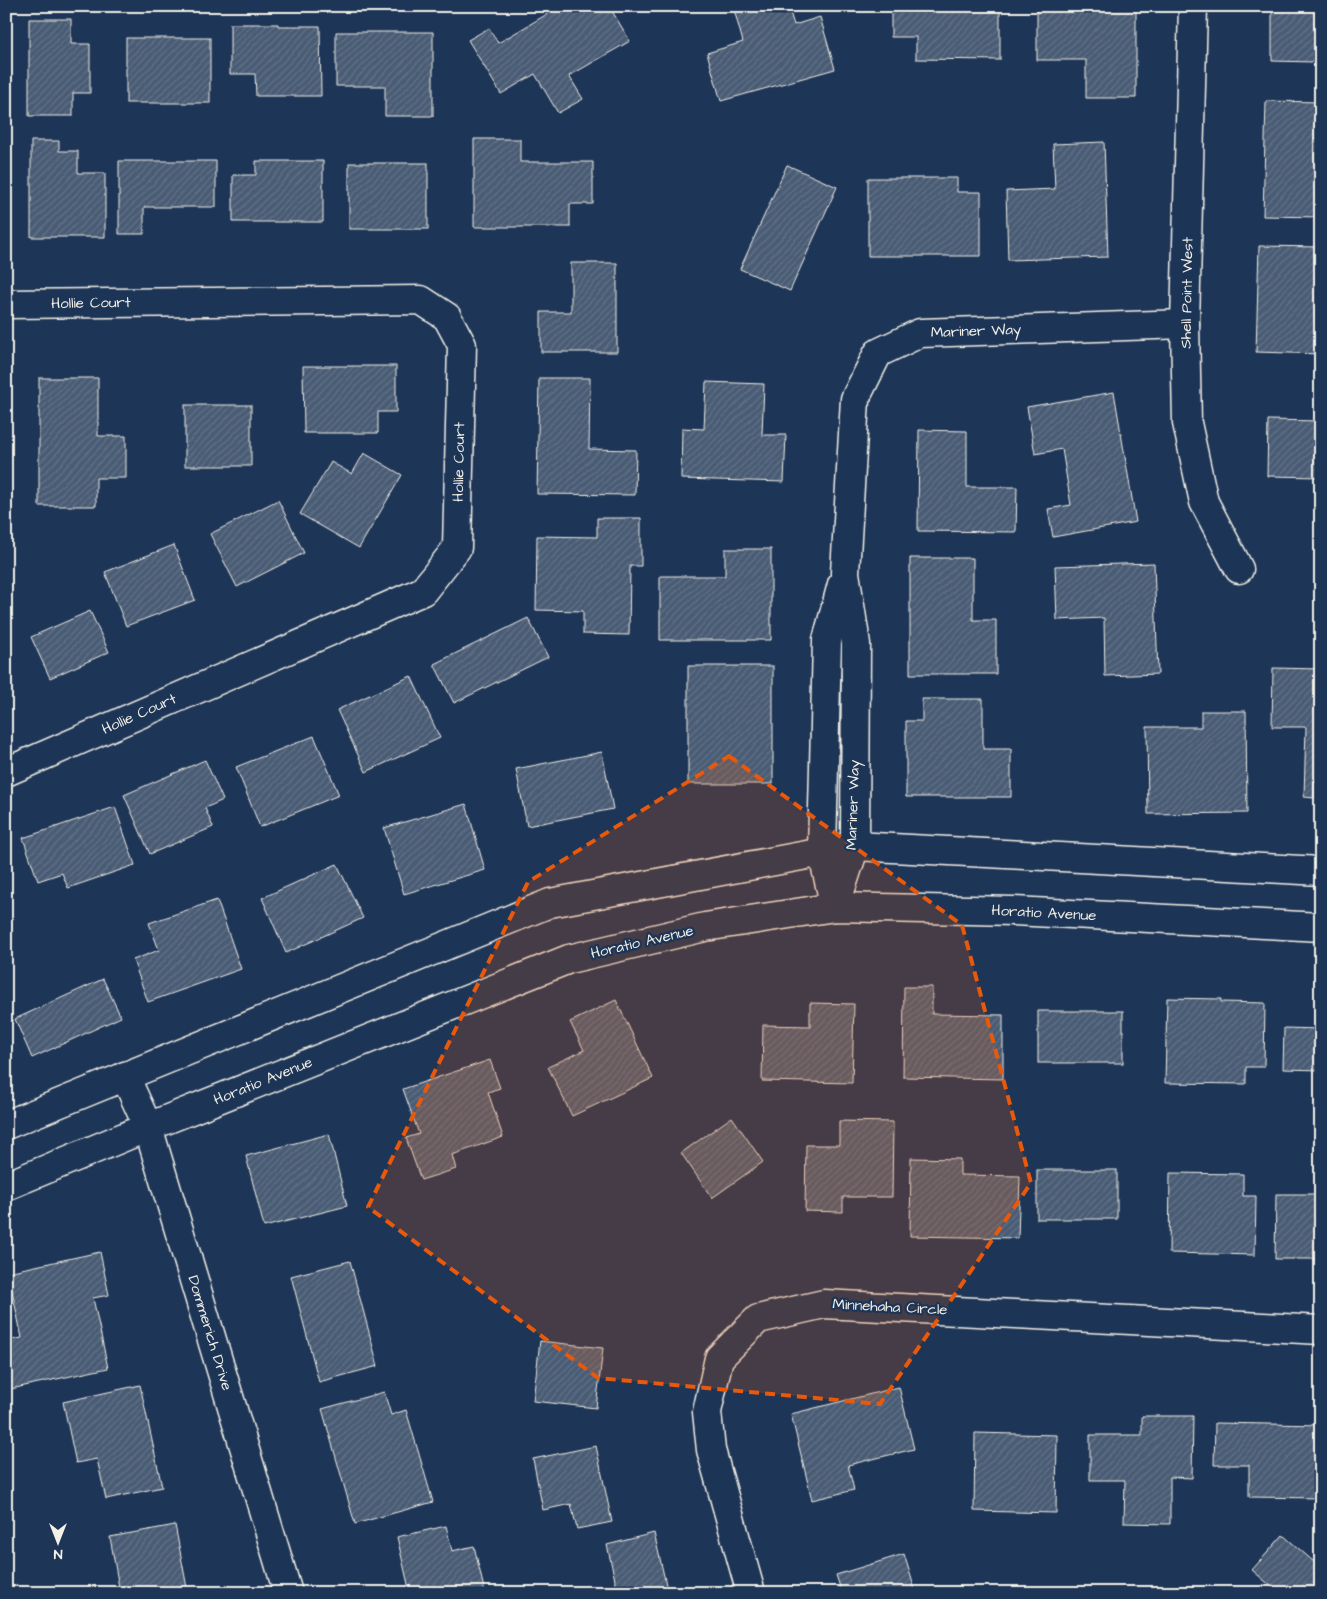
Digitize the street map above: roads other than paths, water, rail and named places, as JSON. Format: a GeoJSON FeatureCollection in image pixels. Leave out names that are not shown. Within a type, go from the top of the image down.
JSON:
{"type":"FeatureCollection","features":[{"type":"Feature","properties":{"kind":"street","name":"Shell Point West"},"geometry":{"type":"LineString","coordinates":[[1193,6],[1185,324],[1187,423],[1204,502],[1239,569]]}},
{"type":"Feature","properties":{"kind":"street","name":"Hollie Court"},"geometry":{"type":"LineString","coordinates":[[6,304],[421,300],[446,317],[462,345],[457,548],[423,590],[6,772]]}},
{"type":"Feature","properties":{"kind":"street","name":"Mariner Way"},"geometry":{"type":"LineString","coordinates":[[835,907],[822,851],[827,640],[845,573],[855,399],[878,353],[920,334],[1185,324]]}},
{"type":"Feature","properties":{"kind":"street","name":"Mariner Way"},"geometry":{"type":"LineString","coordinates":[[835,907],[855,846],[856,644],[845,573]]}},
{"type":"Feature","properties":{"kind":"street"},"geometry":{"type":"LineString","coordinates":[[6,1126],[550,903],[855,846],[1321,871]]}},
{"type":"Feature","properties":{"kind":"street","name":"Horatio Avenue"},"geometry":{"type":"LineString","coordinates":[[6,1186],[569,958],[705,927],[835,907],[1014,912],[1321,927]]}},
{"type":"Feature","properties":{"kind":"street","name":"Dommerich Drive"},"geometry":{"type":"LineString","coordinates":[[126,1076],[148,1127],[288,1593]]}},
{"type":"Feature","properties":{"kind":"street","name":"Minnehaha Circle"},"geometry":{"type":"LineString","coordinates":[[751,1593],[711,1450],[707,1412],[719,1358],[758,1319],[824,1304],[1321,1330]]}}]}
